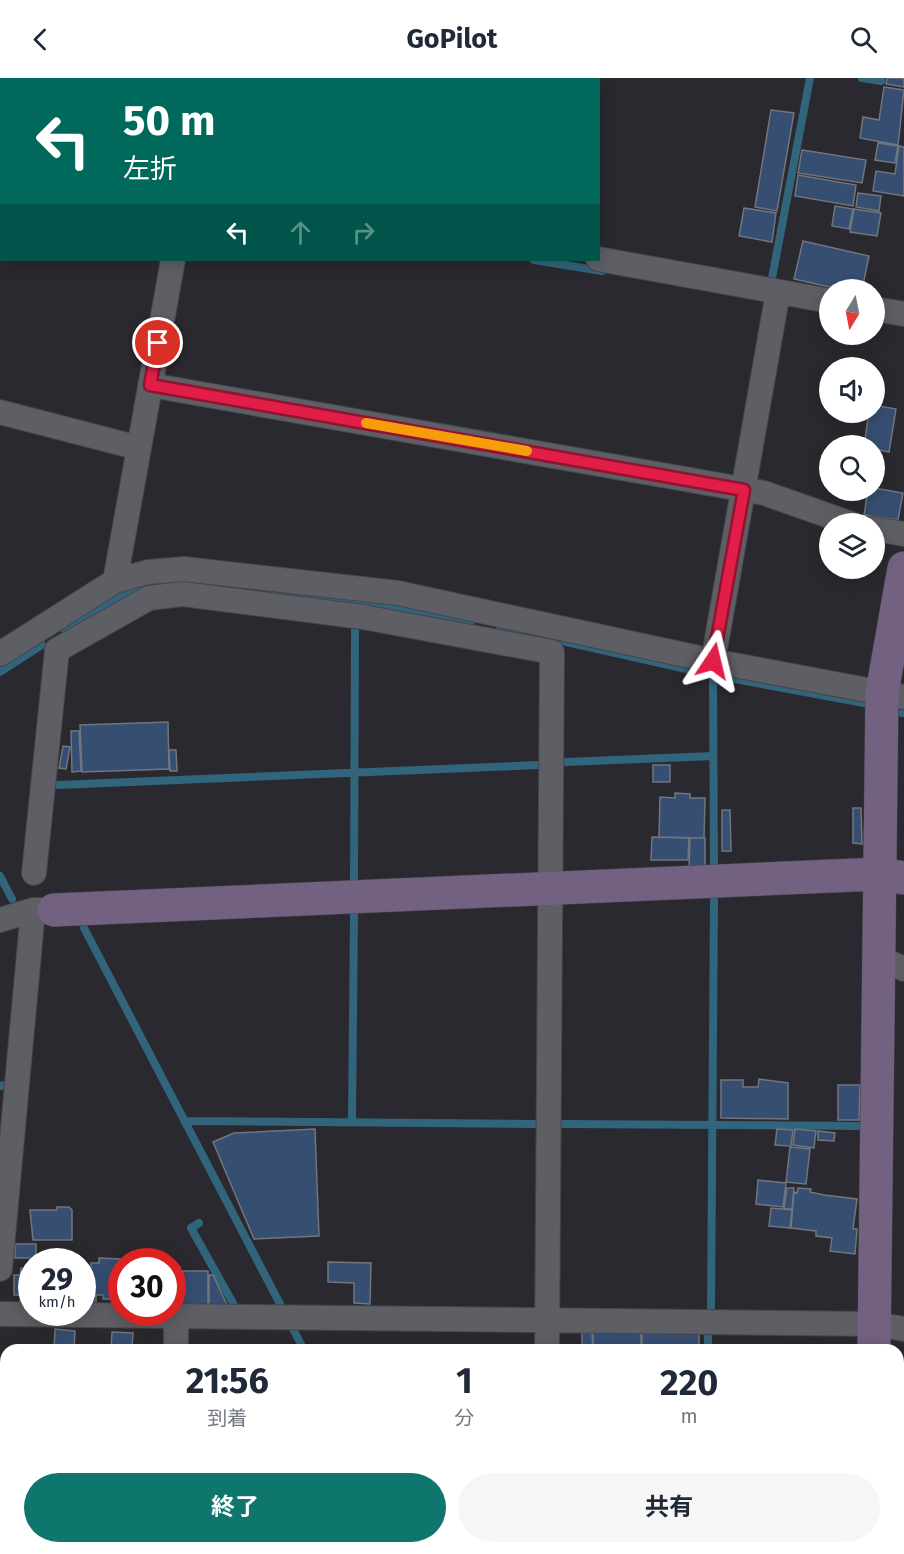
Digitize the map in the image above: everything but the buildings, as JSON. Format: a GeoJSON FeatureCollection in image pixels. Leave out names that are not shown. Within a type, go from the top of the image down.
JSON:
{"type":"FeatureCollection","features":[{"type":"Feature","properties":{"kind":"street"},"geometry":{"type":"LineString","coordinates":[[600,259],[819,299]]}},
{"type":"Feature","properties":{"kind":"street"},"geometry":{"type":"LineString","coordinates":[[116,580],[173,261]]}},
{"type":"Feature","properties":{"kind":"street"},"geometry":{"type":"LineString","coordinates":[[713,661],[778,292]]}},
{"type":"Feature","properties":{"kind":"street"},"geometry":{"type":"LineString","coordinates":[[885,311],[904,314]]}},
{"type":"Feature","properties":{"kind":"street"},"geometry":{"type":"LineString","coordinates":[[150,385],[744,490],[764,494],[820,513]]}},
{"type":"Feature","properties":{"kind":"street"},"geometry":{"type":"LineString","coordinates":[[0,412],[139,448]]}},
{"type":"Feature","properties":{"kind":"street"},"geometry":{"type":"LineString","coordinates":[[885,531],[904,534]]}},
{"type":"Feature","properties":{"kind":"street"},"geometry":{"type":"LineString","coordinates":[[186,1316],[547,1320],[884,1334],[892,964],[893,695],[904,568]]}},
{"type":"Feature","properties":{"kind":"street"},"geometry":{"type":"LineString","coordinates":[[0,654],[116,580],[148,572],[184,569],[398,593],[713,661],[893,695]]}},
{"type":"Feature","properties":{"kind":"street"},"geometry":{"type":"LineString","coordinates":[[34,873],[57,650],[149,598],[183,594],[363,617],[552,652],[547,1344]]}},
{"type":"Feature","properties":{"kind":"street"},"geometry":{"type":"LineString","coordinates":[[0,920],[43,910],[891,876]]}},
{"type":"Feature","properties":{"kind":"street"},"geometry":{"type":"LineString","coordinates":[[1,1257],[43,910]]}},
{"type":"Feature","properties":{"kind":"street"},"geometry":{"type":"LineString","coordinates":[[0,1314],[108,1315]]}},
{"type":"Feature","properties":{"kind":"street"},"geometry":{"type":"LineString","coordinates":[[176,1326],[176,1344]]}},
{"type":"Feature","properties":{"kind":"waterway"},"geometry":{"type":"LineString","coordinates":[[772,278],[810,78]]}},
{"type":"Feature","properties":{"kind":"waterway"},"geometry":{"type":"LineString","coordinates":[[862,78],[881,81],[881,78]]}},
{"type":"Feature","properties":{"kind":"waterway"},"geometry":{"type":"LineString","coordinates":[[540,261],[602,271]]}},
{"type":"Feature","properties":{"kind":"waterway"},"geometry":{"type":"LineString","coordinates":[[65,631],[135,588],[161,582]]}},
{"type":"Feature","properties":{"kind":"waterway"},"geometry":{"type":"LineString","coordinates":[[248,588],[376,605],[471,621]]}},
{"type":"Feature","properties":{"kind":"waterway"},"geometry":{"type":"LineString","coordinates":[[500,627],[713,675],[864,703]]}},
{"type":"Feature","properties":{"kind":"waterway"},"geometry":{"type":"LineString","coordinates":[[354,886],[355,631]]}},
{"type":"Feature","properties":{"kind":"waterway"},"geometry":{"type":"LineString","coordinates":[[0,672],[42,645]]}},
{"type":"Feature","properties":{"kind":"waterway"},"geometry":{"type":"LineString","coordinates":[[713,680],[714,871]]}},
{"type":"Feature","properties":{"kind":"waterway"},"geometry":{"type":"LineString","coordinates":[[566,762],[713,756]]}},
{"type":"Feature","properties":{"kind":"waterway"},"geometry":{"type":"LineString","coordinates":[[58,785],[539,765]]}},
{"type":"Feature","properties":{"kind":"waterway"},"geometry":{"type":"LineString","coordinates":[[0,876],[12,899]]}},
{"type":"Feature","properties":{"kind":"waterway"},"geometry":{"type":"LineString","coordinates":[[711,1309],[714,898]]}},
{"type":"Feature","properties":{"kind":"waterway"},"geometry":{"type":"LineString","coordinates":[[352,1122],[354,911]]}},
{"type":"Feature","properties":{"kind":"waterway"},"geometry":{"type":"LineString","coordinates":[[84,928],[280,1304]]}},
{"type":"Feature","properties":{"kind":"waterway"},"geometry":{"type":"LineString","coordinates":[[0,1086],[5,1085]]}},
{"type":"Feature","properties":{"kind":"waterway"},"geometry":{"type":"LineString","coordinates":[[185,1121],[535,1124]]}},
{"type":"Feature","properties":{"kind":"waterway"},"geometry":{"type":"LineString","coordinates":[[563,1124],[860,1126]]}},
{"type":"Feature","properties":{"kind":"waterway"},"geometry":{"type":"LineString","coordinates":[[199,1223],[191,1228],[234,1305]]}},
{"type":"Feature","properties":{"kind":"waterway"},"geometry":{"type":"LineString","coordinates":[[293,1329],[301,1344]]}},
{"type":"Feature","properties":{"kind":"waterway"},"geometry":{"type":"LineString","coordinates":[[708,1335],[708,1344]]}},
{"type":"Feature","properties":{"kind":"slow traffic"},"geometry":{"type":"LineString","coordinates":[[366,423],[527,451]]}},
{"type":"Feature","properties":{"kind":"route"},"geometry":{"type":"LineString","coordinates":[[158,343],[150,385],[744,490],[713,661]]}}]}
